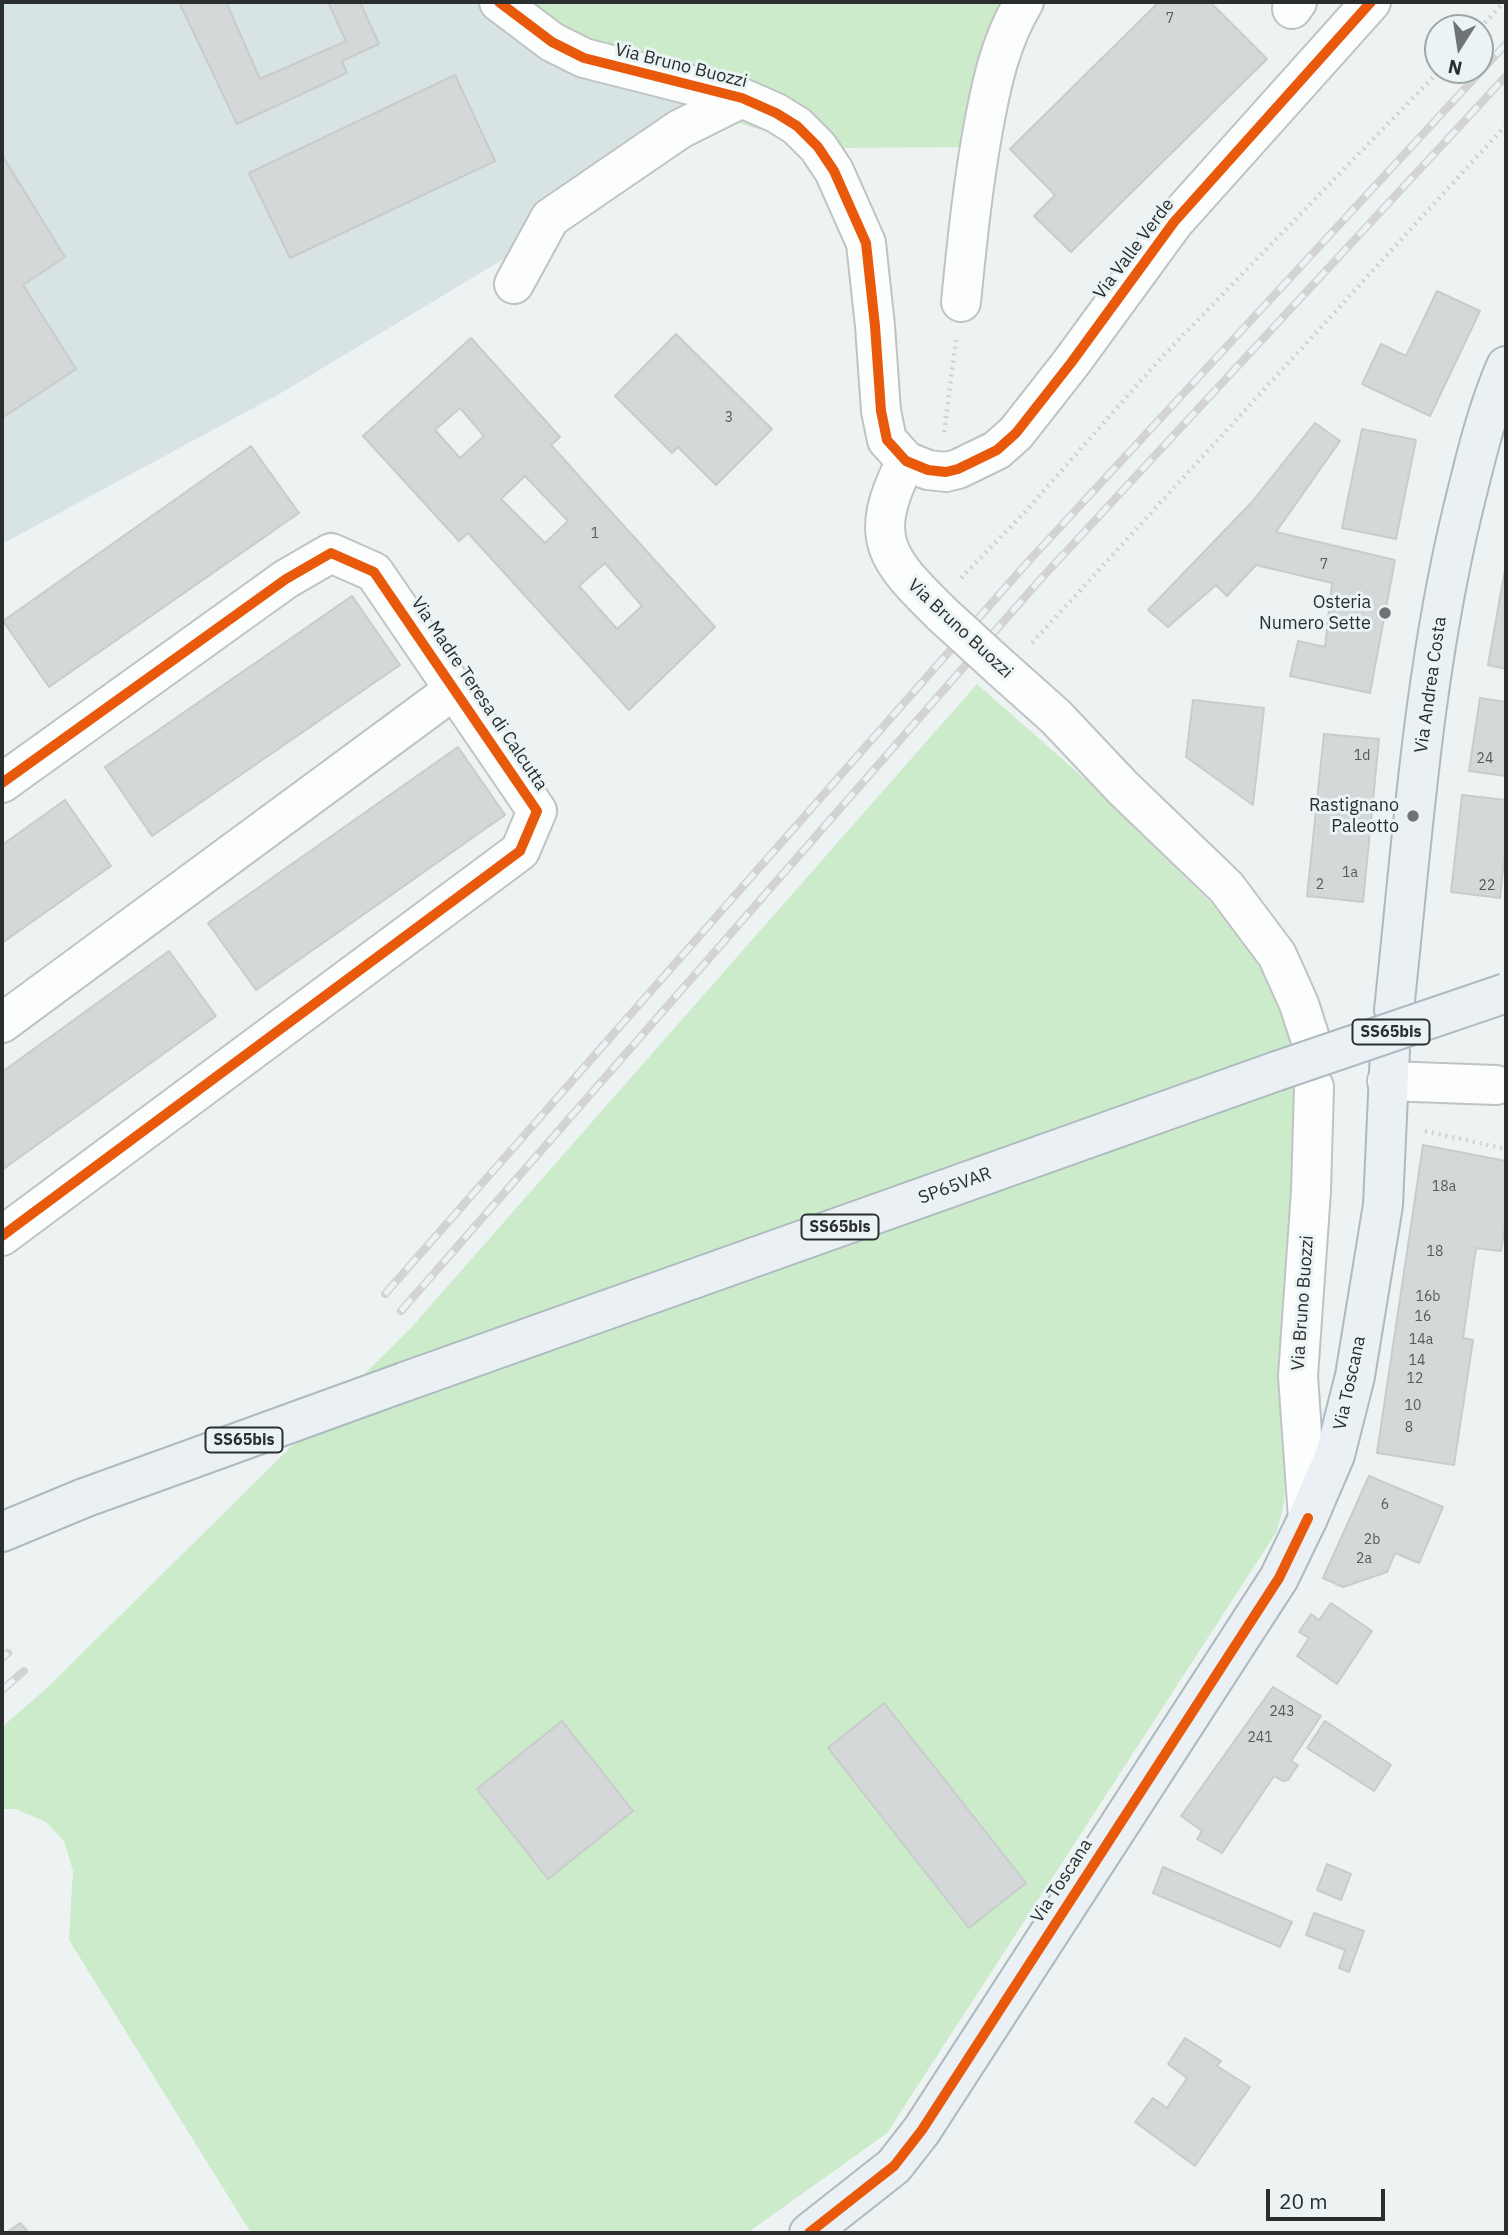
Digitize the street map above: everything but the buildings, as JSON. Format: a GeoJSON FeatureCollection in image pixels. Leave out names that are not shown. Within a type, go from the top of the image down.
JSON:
{"type":"FeatureCollection","features":[{"type":"Feature","properties":{"kind":"main road","name":"Via Andrea Costa"},"geometry":{"type":"LineString","coordinates":[[1394,1010],[1413,816],[1439,624],[1475,460],[1506,366]]}},
{"type":"Feature","properties":{"kind":"main road","name":"SP65VAR"},"geometry":{"type":"LineString","coordinates":[[2,1532],[84,1498],[404,1382],[1277,1071],[1506,993]]}},
{"type":"Feature","properties":{"kind":"main road","name":"Via Toscana"},"geometry":{"type":"LineString","coordinates":[[809,2233],[894,2166],[922,2130],[1279,1578],[1335,1455],[1355,1377],[1383,1205],[1389,1066]]}},
{"type":"Feature","properties":{"kind":"street","name":"Via Bruno Buozzi"},"geometry":{"type":"LineString","coordinates":[[499,2],[552,42],[584,58],[742,98],[797,126],[818,147],[834,171],[866,243],[881,411],[887,440],[921,466],[887,501],[886,537],[898,569],[913,587],[1056,717],[1123,788],[1226,887],[1277,955],[1299,1004],[1309,1035]]}},
{"type":"Feature","properties":{"kind":"street"},"geometry":{"type":"LineString","coordinates":[[961,302],[974,176],[994,71],[1013,20],[1024,2]]}},
{"type":"Feature","properties":{"kind":"street","name":"Via Valle Verde"},"geometry":{"type":"LineString","coordinates":[[921,466],[958,469],[997,450],[1016,433],[1072,363],[1174,222],[1371,2]]}},
{"type":"Feature","properties":{"kind":"street","name":"Via Bruno Buozzi"},"geometry":{"type":"LineString","coordinates":[[514,284],[550,218],[680,129],[742,98]]}},
{"type":"Feature","properties":{"kind":"street","name":"Via Madre Teresa di Calcutta"},"geometry":{"type":"LineString","coordinates":[[2,783],[286,579],[331,553],[374,572],[537,811],[520,851],[2,1236]]}},
{"type":"Feature","properties":{"kind":"street","name":"Via Madre Teresa di Calcutta"},"geometry":{"type":"LineString","coordinates":[[2,1023],[455,689]]}},
{"type":"Feature","properties":{"kind":"street"},"geometry":{"type":"LineString","coordinates":[[1389,1066],[1496,1085]]}},
{"type":"Feature","properties":{"kind":"street","name":"Via Bruno Buozzi"},"geometry":{"type":"LineString","coordinates":[[1308,1517],[1298,1377],[1311,1191],[1314,1087]]}},
{"type":"Feature","properties":{"kind":"path"},"geometry":{"type":"LineString","coordinates":[[938,610],[1161,358],[1426,84]]}},
{"type":"Feature","properties":{"kind":"path"},"geometry":{"type":"LineString","coordinates":[[1003,670],[1506,125]]}},
{"type":"Feature","properties":{"kind":"path"},"geometry":{"type":"LineString","coordinates":[[921,466],[946,424],[961,302]]}},
{"type":"Feature","properties":{"kind":"path"},"geometry":{"type":"LineString","coordinates":[[1416,1129],[1506,1149]]}},
{"type":"Feature","properties":{"kind":"shaded area"},"geometry":{"type":"Polygon","coordinates":[[[2,2],[488,2],[671,100],[716,115],[600,201],[281,393],[2,544],[2,2]]]}},
{"type":"Feature","properties":{"kind":"green space"},"geometry":{"type":"Polygon","coordinates":[[[488,2],[1016,2],[969,147],[836,148],[761,130],[671,100],[488,2]]]}},
{"type":"Feature","properties":{"kind":"green space"},"geometry":{"type":"Polygon","coordinates":[[[977,684],[1086,780],[1263,954],[1306,1047],[1284,1503],[1277,1531],[887,2133],[747,2233],[251,2233],[69,1940],[73,1871],[64,1841],[46,1822],[16,1809],[2,1809],[2,1727],[47,1688],[410,1329],[977,684]]]}},
{"type":"Feature","properties":{"kind":"railway"},"geometry":{"type":"LineString","coordinates":[[385,1294],[1026,564],[1506,44]]}},
{"type":"Feature","properties":{"kind":"railway"},"geometry":{"type":"LineString","coordinates":[[401,1311],[1038,582],[1506,76]]}},
{"type":"Feature","properties":{"kind":"railway"},"geometry":{"type":"LineString","coordinates":[[2,1658],[8,1653]]}},
{"type":"Feature","properties":{"kind":"railway"},"geometry":{"type":"LineString","coordinates":[[2,1690],[24,1671]]}},
{"type":"Feature","properties":{"kind":"cycle path"},"geometry":{"type":"LineString","coordinates":[[499,2],[552,42],[584,58],[742,98],[797,126],[818,147],[834,171],[866,243],[881,411],[887,440],[906,461],[928,470],[946,472],[997,450],[1016,433],[1174,222],[1371,2]]}},
{"type":"Feature","properties":{"kind":"cycle path"},"geometry":{"type":"LineString","coordinates":[[2,783],[286,579],[331,553],[374,572],[537,811],[520,851],[2,1236]]}},
{"type":"Feature","properties":{"kind":"cycle path"},"geometry":{"type":"LineString","coordinates":[[809,2233],[894,2166],[922,2130],[1279,1578],[1308,1518]]}},
{"type":"Feature","properties":{"kind":"place","name":"Osteria Numero Sette"},"geometry":{"type":"Point","coordinates":[1385,613]}},
{"type":"Feature","properties":{"kind":"place","name":"Rastignano Paleotto"},"geometry":{"type":"Point","coordinates":[1413,816]}}]}
